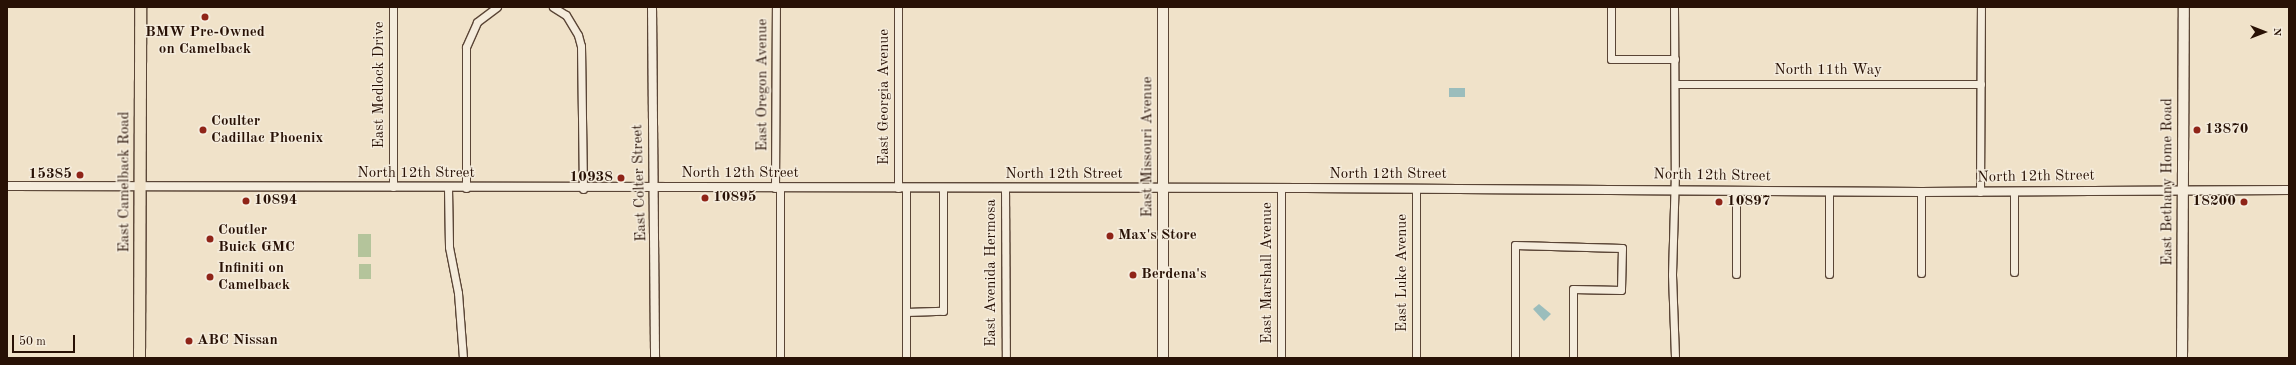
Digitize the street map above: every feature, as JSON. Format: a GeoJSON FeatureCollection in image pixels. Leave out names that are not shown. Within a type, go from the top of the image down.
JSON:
{"type":"FeatureCollection","features":[{"type":"Feature","properties":{"kind":"main road","name":"East Camelback Road"},"geometry":{"type":"LineString","coordinates":[[140,7],[140,358]]}},
{"type":"Feature","properties":{"kind":"main road","name":"East Missouri Avenue"},"geometry":{"type":"LineString","coordinates":[[1163,7],[1163,358]]}},
{"type":"Feature","properties":{"kind":"main road","name":"East Bethany Home Road"},"geometry":{"type":"LineString","coordinates":[[2182,358],[2184,7]]}},
{"type":"Feature","properties":{"kind":"street","name":"East Medlock Drive"},"geometry":{"type":"LineString","coordinates":[[393,7],[393,187]]}},
{"type":"Feature","properties":{"kind":"street"},"geometry":{"type":"LineString","coordinates":[[466,188],[466,48],[478,22],[497,7]]}},
{"type":"Feature","properties":{"kind":"street"},"geometry":{"type":"LineString","coordinates":[[553,7],[566,15],[578,35],[581,46],[583,189]]}},
{"type":"Feature","properties":{"kind":"street","name":"East Colter Street"},"geometry":{"type":"LineString","coordinates":[[652,7],[656,358]]}},
{"type":"Feature","properties":{"kind":"street","name":"East Oregon Avenue"},"geometry":{"type":"LineString","coordinates":[[776,7],[780,358]]}},
{"type":"Feature","properties":{"kind":"street","name":"East Georgia Avenue"},"geometry":{"type":"LineString","coordinates":[[898,7],[906,358]]}},
{"type":"Feature","properties":{"kind":"street"},"geometry":{"type":"LineString","coordinates":[[1611,7],[1611,59],[1675,59]]}},
{"type":"Feature","properties":{"kind":"street"},"geometry":{"type":"LineString","coordinates":[[1674,7],[1675,84],[1672,275],[1674,358]]}},
{"type":"Feature","properties":{"kind":"street"},"geometry":{"type":"LineString","coordinates":[[1980,192],[1981,7]]}},
{"type":"Feature","properties":{"kind":"street","name":"North 11th Way"},"geometry":{"type":"LineString","coordinates":[[1675,84],[1981,84]]}},
{"type":"Feature","properties":{"kind":"street","name":"North 12th Street"},"geometry":{"type":"LineString","coordinates":[[7,186],[583,189],[1416,189],[1829,192],[2289,190]]}},
{"type":"Feature","properties":{"kind":"street"},"geometry":{"type":"LineString","coordinates":[[448,188],[449,247],[458,293],[463,358]]}},
{"type":"Feature","properties":{"kind":"street"},"geometry":{"type":"LineString","coordinates":[[906,312],[943,311],[943,188]]}},
{"type":"Feature","properties":{"kind":"street","name":"East Avenida Hermosa"},"geometry":{"type":"LineString","coordinates":[[1005,188],[1006,358]]}},
{"type":"Feature","properties":{"kind":"street","name":"East Marshall Avenue"},"geometry":{"type":"LineString","coordinates":[[1281,189],[1281,358]]}},
{"type":"Feature","properties":{"kind":"street","name":"East Luke Avenue"},"geometry":{"type":"LineString","coordinates":[[1416,189],[1416,358]]}},
{"type":"Feature","properties":{"kind":"street"},"geometry":{"type":"LineString","coordinates":[[1736,191],[1736,274]]}},
{"type":"Feature","properties":{"kind":"street"},"geometry":{"type":"LineString","coordinates":[[1829,192],[1829,274]]}},
{"type":"Feature","properties":{"kind":"street"},"geometry":{"type":"LineString","coordinates":[[1921,192],[1921,273]]}},
{"type":"Feature","properties":{"kind":"street"},"geometry":{"type":"LineString","coordinates":[[2014,192],[2014,272]]}},
{"type":"Feature","properties":{"kind":"street"},"geometry":{"type":"LineString","coordinates":[[1515,358],[1515,246],[1622,248],[1621,290],[1573,289],[1573,358]]}},
{"type":"Feature","properties":{"kind":"green space"},"geometry":{"type":"Polygon","coordinates":[[[358,234],[371,234],[371,257],[358,257],[358,234]]]}},
{"type":"Feature","properties":{"kind":"green space"},"geometry":{"type":"Polygon","coordinates":[[[359,264],[371,264],[371,279],[359,279],[359,264]]]}},
{"type":"Feature","properties":{"kind":"water"},"geometry":{"type":"Polygon","coordinates":[[[1449,88],[1465,88],[1465,97],[1449,97],[1449,88]]]}},
{"type":"Feature","properties":{"kind":"water"},"geometry":{"type":"Polygon","coordinates":[[[1539,304],[1551,314],[1544,321],[1533,309],[1539,304]]]}},
{"type":"Feature","properties":{"kind":"place","name":"BMW Pre-Owned on Camelback"},"geometry":{"type":"Point","coordinates":[205,17]}},
{"type":"Feature","properties":{"kind":"place","name":"Coulter Cadillac Phoenix"},"geometry":{"type":"Point","coordinates":[203,130]}},
{"type":"Feature","properties":{"kind":"place","name":"13870"},"geometry":{"type":"Point","coordinates":[2197,130]}},
{"type":"Feature","properties":{"kind":"place","name":"15385"},"geometry":{"type":"Point","coordinates":[80,175]}},
{"type":"Feature","properties":{"kind":"place","name":"10938"},"geometry":{"type":"Point","coordinates":[621,178]}},
{"type":"Feature","properties":{"kind":"place","name":"10895"},"geometry":{"type":"Point","coordinates":[705,198]}},
{"type":"Feature","properties":{"kind":"place","name":"10894"},"geometry":{"type":"Point","coordinates":[246,201]}},
{"type":"Feature","properties":{"kind":"place","name":"10897"},"geometry":{"type":"Point","coordinates":[1719,202]}},
{"type":"Feature","properties":{"kind":"place","name":"18200"},"geometry":{"type":"Point","coordinates":[2244,202]}},
{"type":"Feature","properties":{"kind":"place","name":"Max's Store"},"geometry":{"type":"Point","coordinates":[1110,236]}},
{"type":"Feature","properties":{"kind":"place","name":"Coutler Buick GMC"},"geometry":{"type":"Point","coordinates":[210,239]}},
{"type":"Feature","properties":{"kind":"place","name":"Berdena's"},"geometry":{"type":"Point","coordinates":[1133,275]}},
{"type":"Feature","properties":{"kind":"place","name":"Infiniti on Camelback"},"geometry":{"type":"Point","coordinates":[210,277]}},
{"type":"Feature","properties":{"kind":"place","name":"ABC Nissan"},"geometry":{"type":"Point","coordinates":[189,341]}}]}
